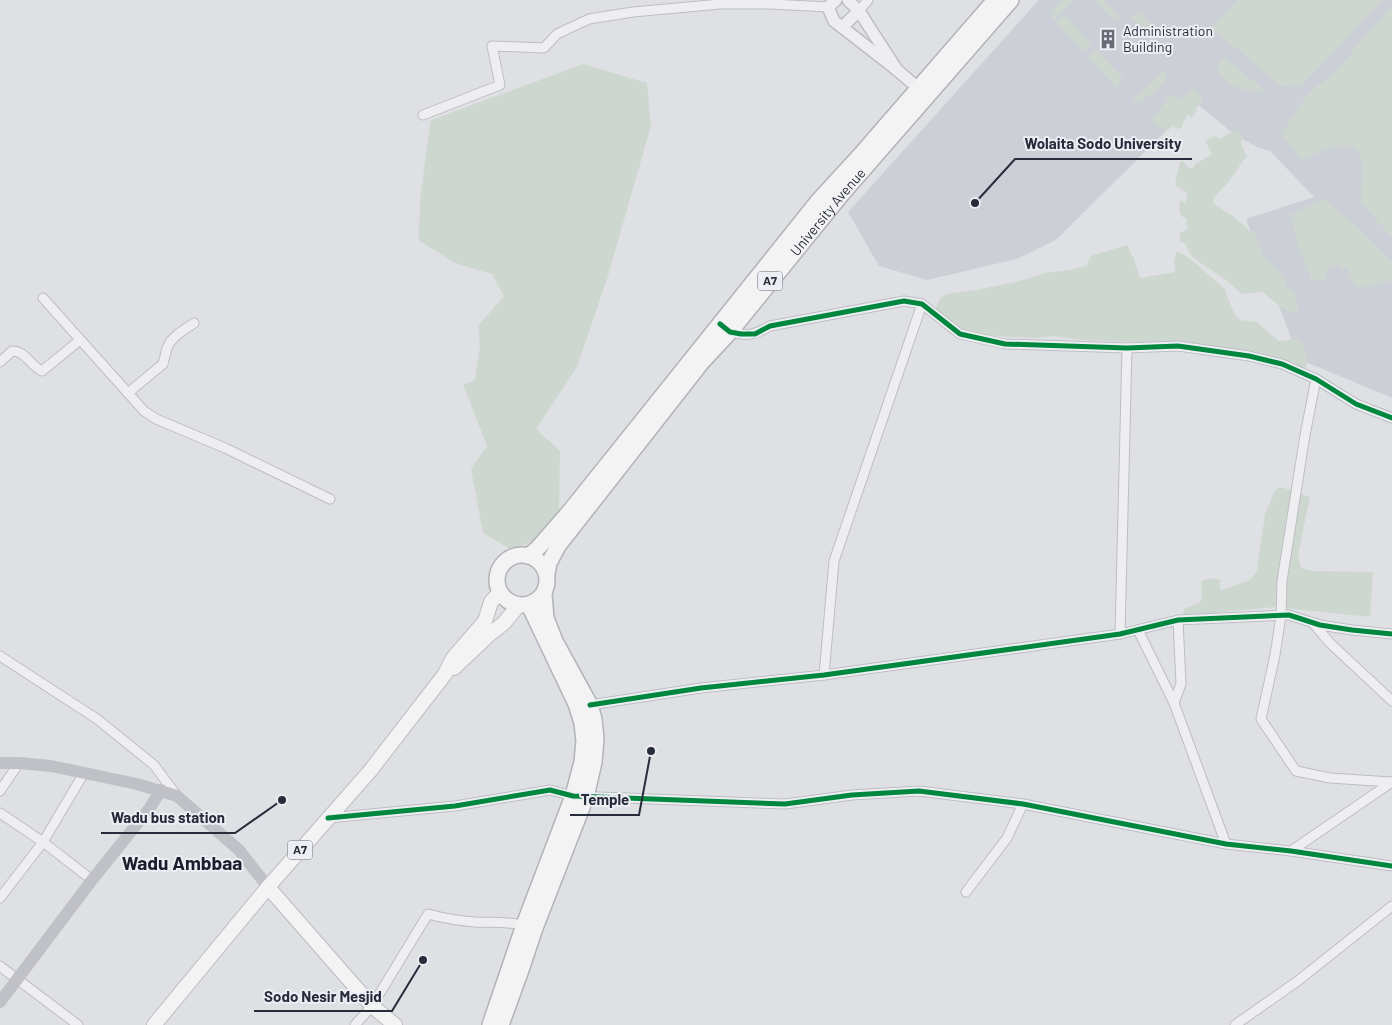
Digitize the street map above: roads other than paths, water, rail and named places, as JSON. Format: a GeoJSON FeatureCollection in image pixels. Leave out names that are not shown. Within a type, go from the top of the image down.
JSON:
{"type":"FeatureCollection","features":[{"type":"Feature","properties":{"kind":"highway","name":"University Avenue"},"geometry":{"type":"LineString","coordinates":[[547,574],[549,563],[558,546],[702,362],[819,200],[863,152],[994,0]]}},
{"type":"Feature","properties":{"kind":"highway","name":"University Avenue"},"geometry":{"type":"LineString","coordinates":[[528,556],[552,533],[725,328],[1011,0]]}},
{"type":"Feature","properties":{"kind":"highway","name":"A7"},"geometry":{"type":"LineString","coordinates":[[500,592],[497,583],[502,565],[518,556],[528,556]]}},
{"type":"Feature","properties":{"kind":"highway"},"geometry":{"type":"LineString","coordinates":[[528,556],[543,566],[547,574]]}},
{"type":"Feature","properties":{"kind":"highway","name":"A7"},"geometry":{"type":"LineString","coordinates":[[490,1025],[594,762],[596,739],[594,719],[590,705],[555,641],[546,618],[544,594],[547,574]]}},
{"type":"Feature","properties":{"kind":"highway"},"geometry":{"type":"LineString","coordinates":[[500,592],[511,603],[524,605]]}},
{"type":"Feature","properties":{"kind":"highway","name":"A7"},"geometry":{"type":"LineString","coordinates":[[544,594],[538,601],[524,605],[576,704],[582,723],[584,741],[580,796]]}},
{"type":"Feature","properties":{"kind":"highway","name":"A7"},"geometry":{"type":"LineString","coordinates":[[501,1025],[522,970],[529,927]]}},
{"type":"Feature","properties":{"kind":"main road","name":"A7"},"geometry":{"type":"LineString","coordinates":[[154,1025],[268,887],[370,771],[445,674],[453,658],[485,621],[491,602],[500,592]]}},
{"type":"Feature","properties":{"kind":"main road","name":"A7"},"geometry":{"type":"LineString","coordinates":[[445,674],[458,665],[524,605]]}},
{"type":"Feature","properties":{"kind":"main road"},"geometry":{"type":"LineString","coordinates":[[0,763],[51,766],[161,790],[177,796],[239,850],[268,887],[372,1006],[395,1025]]}},
{"type":"Feature","properties":{"kind":"main road"},"geometry":{"type":"LineString","coordinates":[[0,1002],[92,880],[149,809],[161,790]]}},
{"type":"Feature","properties":{"kind":"street"},"geometry":{"type":"LineString","coordinates":[[848,0],[859,11],[897,70]]}},
{"type":"Feature","properties":{"kind":"street"},"geometry":{"type":"LineString","coordinates":[[842,27],[868,0]]}},
{"type":"Feature","properties":{"kind":"street"},"geometry":{"type":"LineString","coordinates":[[423,115],[500,85],[492,46],[544,48],[557,34],[589,19],[720,2],[770,4],[832,3],[834,21],[918,88]]}},
{"type":"Feature","properties":{"kind":"street"},"geometry":{"type":"LineString","coordinates":[[43,298],[139,407],[156,419],[225,448],[330,499]]}},
{"type":"Feature","properties":{"kind":"street"},"geometry":{"type":"LineString","coordinates":[[725,328],[755,334],[770,326],[904,301],[922,304],[960,334],[1005,344],[1127,348],[1178,346],[1249,356],[1282,364],[1316,379],[1356,404],[1392,418]]}},
{"type":"Feature","properties":{"kind":"street"},"geometry":{"type":"LineString","coordinates":[[824,675],[834,561],[922,304]]}},
{"type":"Feature","properties":{"kind":"street"},"geometry":{"type":"LineString","coordinates":[[128,393],[163,364],[170,342],[194,323]]}},
{"type":"Feature","properties":{"kind":"street"},"geometry":{"type":"LineString","coordinates":[[0,362],[12,351],[18,351],[22,352],[34,366],[42,371],[80,340]]}},
{"type":"Feature","properties":{"kind":"street"},"geometry":{"type":"LineString","coordinates":[[1120,634],[1127,348]]}},
{"type":"Feature","properties":{"kind":"street"},"geometry":{"type":"LineString","coordinates":[[1316,379],[1305,435],[1282,580],[1281,616],[1275,655],[1261,719],[1296,771],[1330,778],[1392,782]]}},
{"type":"Feature","properties":{"kind":"street"},"geometry":{"type":"LineString","coordinates":[[590,705],[701,688],[824,675],[1120,634],[1178,620],[1289,615],[1313,623],[1352,630],[1392,634]]}},
{"type":"Feature","properties":{"kind":"street"},"geometry":{"type":"LineString","coordinates":[[1174,703],[1180,684],[1178,620]]}},
{"type":"Feature","properties":{"kind":"street"},"geometry":{"type":"LineString","coordinates":[[1313,623],[1330,644],[1392,701]]}},
{"type":"Feature","properties":{"kind":"street"},"geometry":{"type":"LineString","coordinates":[[1138,630],[1174,703],[1226,844]]}},
{"type":"Feature","properties":{"kind":"street"},"geometry":{"type":"LineString","coordinates":[[0,656],[97,719],[154,765],[177,796]]}},
{"type":"Feature","properties":{"kind":"street"},"geometry":{"type":"LineString","coordinates":[[0,791],[19,763]]}},
{"type":"Feature","properties":{"kind":"street"},"geometry":{"type":"LineString","coordinates":[[0,898],[43,842],[84,773]]}},
{"type":"Feature","properties":{"kind":"street"},"geometry":{"type":"LineString","coordinates":[[1291,851],[1392,782]]}},
{"type":"Feature","properties":{"kind":"street"},"geometry":{"type":"LineString","coordinates":[[328,818],[455,806],[550,790],[580,796],[785,804],[852,795],[919,791],[1023,804],[1226,844],[1291,851],[1392,866]]}},
{"type":"Feature","properties":{"kind":"street"},"geometry":{"type":"LineString","coordinates":[[966,892],[1007,838],[1023,804]]}},
{"type":"Feature","properties":{"kind":"street"},"geometry":{"type":"LineString","coordinates":[[0,813],[43,842],[92,880]]}},
{"type":"Feature","properties":{"kind":"street"},"geometry":{"type":"LineString","coordinates":[[1235,1025],[1300,980],[1392,906]]}},
{"type":"Feature","properties":{"kind":"street"},"geometry":{"type":"LineString","coordinates":[[355,1025],[372,1006],[428,914],[458,920],[503,922],[529,927]]}},
{"type":"Feature","properties":{"kind":"street"},"geometry":{"type":"LineString","coordinates":[[0,966],[78,1025]]}},
{"type":"Feature","properties":{"kind":"place","name":"Administration Building"},"geometry":{"type":"Point","coordinates":[1108,39]}},
{"type":"Feature","properties":{"kind":"place","name":"Wolaita Sodo University"},"geometry":{"type":"Point","coordinates":[975,203]}},
{"type":"Feature","properties":{"kind":"place","name":"Temple"},"geometry":{"type":"Point","coordinates":[651,751]}},
{"type":"Feature","properties":{"kind":"place","name":"Wadu bus station"},"geometry":{"type":"Point","coordinates":[282,800]}},
{"type":"Feature","properties":{"kind":"place","name":"Sodo Nesir Mesjid"},"geometry":{"type":"Point","coordinates":[423,960]}},
{"type":"Feature","properties":{"kind":"district","name":"Wadu Ambbaa"},"geometry":{"type":"Point","coordinates":[182,863]}}]}
